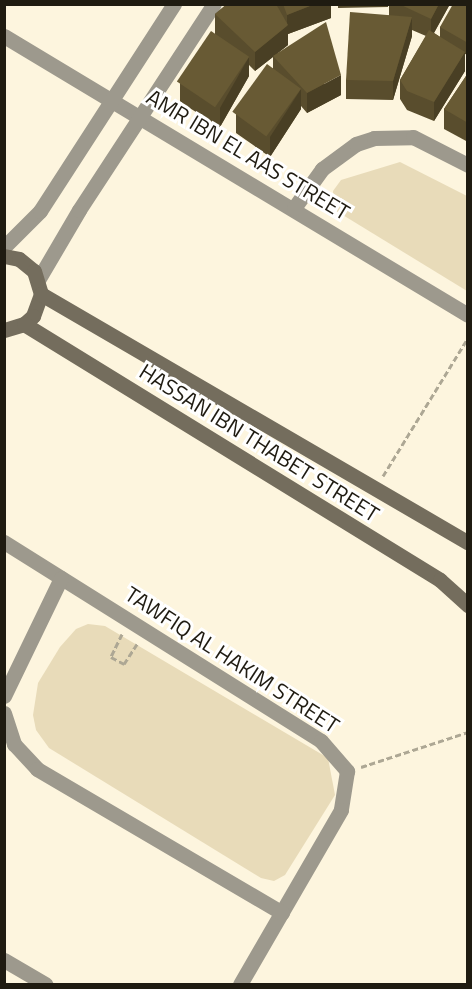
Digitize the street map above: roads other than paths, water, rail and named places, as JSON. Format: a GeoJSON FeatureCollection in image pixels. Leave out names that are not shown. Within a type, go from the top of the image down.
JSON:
{"type":"FeatureCollection","features":[{"type":"Feature","properties":{"kind":"street"},"geometry":{"type":"LineString","coordinates":[[4,248],[40,211],[174,4]]}},
{"type":"Feature","properties":{"kind":"street"},"geometry":{"type":"LineString","coordinates":[[11,331],[33,316],[39,287],[139,117],[214,4]]}},
{"type":"Feature","properties":{"kind":"street","name":"AMR IBN EL AAS STREET"},"geometry":{"type":"LineString","coordinates":[[4,36],[294,208],[468,315]]}},
{"type":"Feature","properties":{"kind":"street"},"geometry":{"type":"LineString","coordinates":[[294,208],[322,169],[356,144],[374,138],[413,137],[468,165]]}},
{"type":"Feature","properties":{"kind":"street","name":"HASSAN IBN THABET STREET"},"geometry":{"type":"LineString","coordinates":[[4,256],[27,264],[39,287],[468,543]]}},
{"type":"Feature","properties":{"kind":"street","name":"HASSAN IBN THABET STREET"},"geometry":{"type":"LineString","coordinates":[[11,331],[441,580],[468,605]]}},
{"type":"Feature","properties":{"kind":"street","name":"TAWFIQ AL HAKIM STREET"},"geometry":{"type":"LineString","coordinates":[[4,542],[146,629],[321,741],[347,771],[341,810],[282,913]]}},
{"type":"Feature","properties":{"kind":"street"},"geometry":{"type":"LineString","coordinates":[[4,696],[61,578]]}},
{"type":"Feature","properties":{"kind":"street"},"geometry":{"type":"LineString","coordinates":[[4,713],[14,744],[37,769],[282,913],[240,984]]}},
{"type":"Feature","properties":{"kind":"street"},"geometry":{"type":"LineString","coordinates":[[4,960],[45,984]]}}]}
